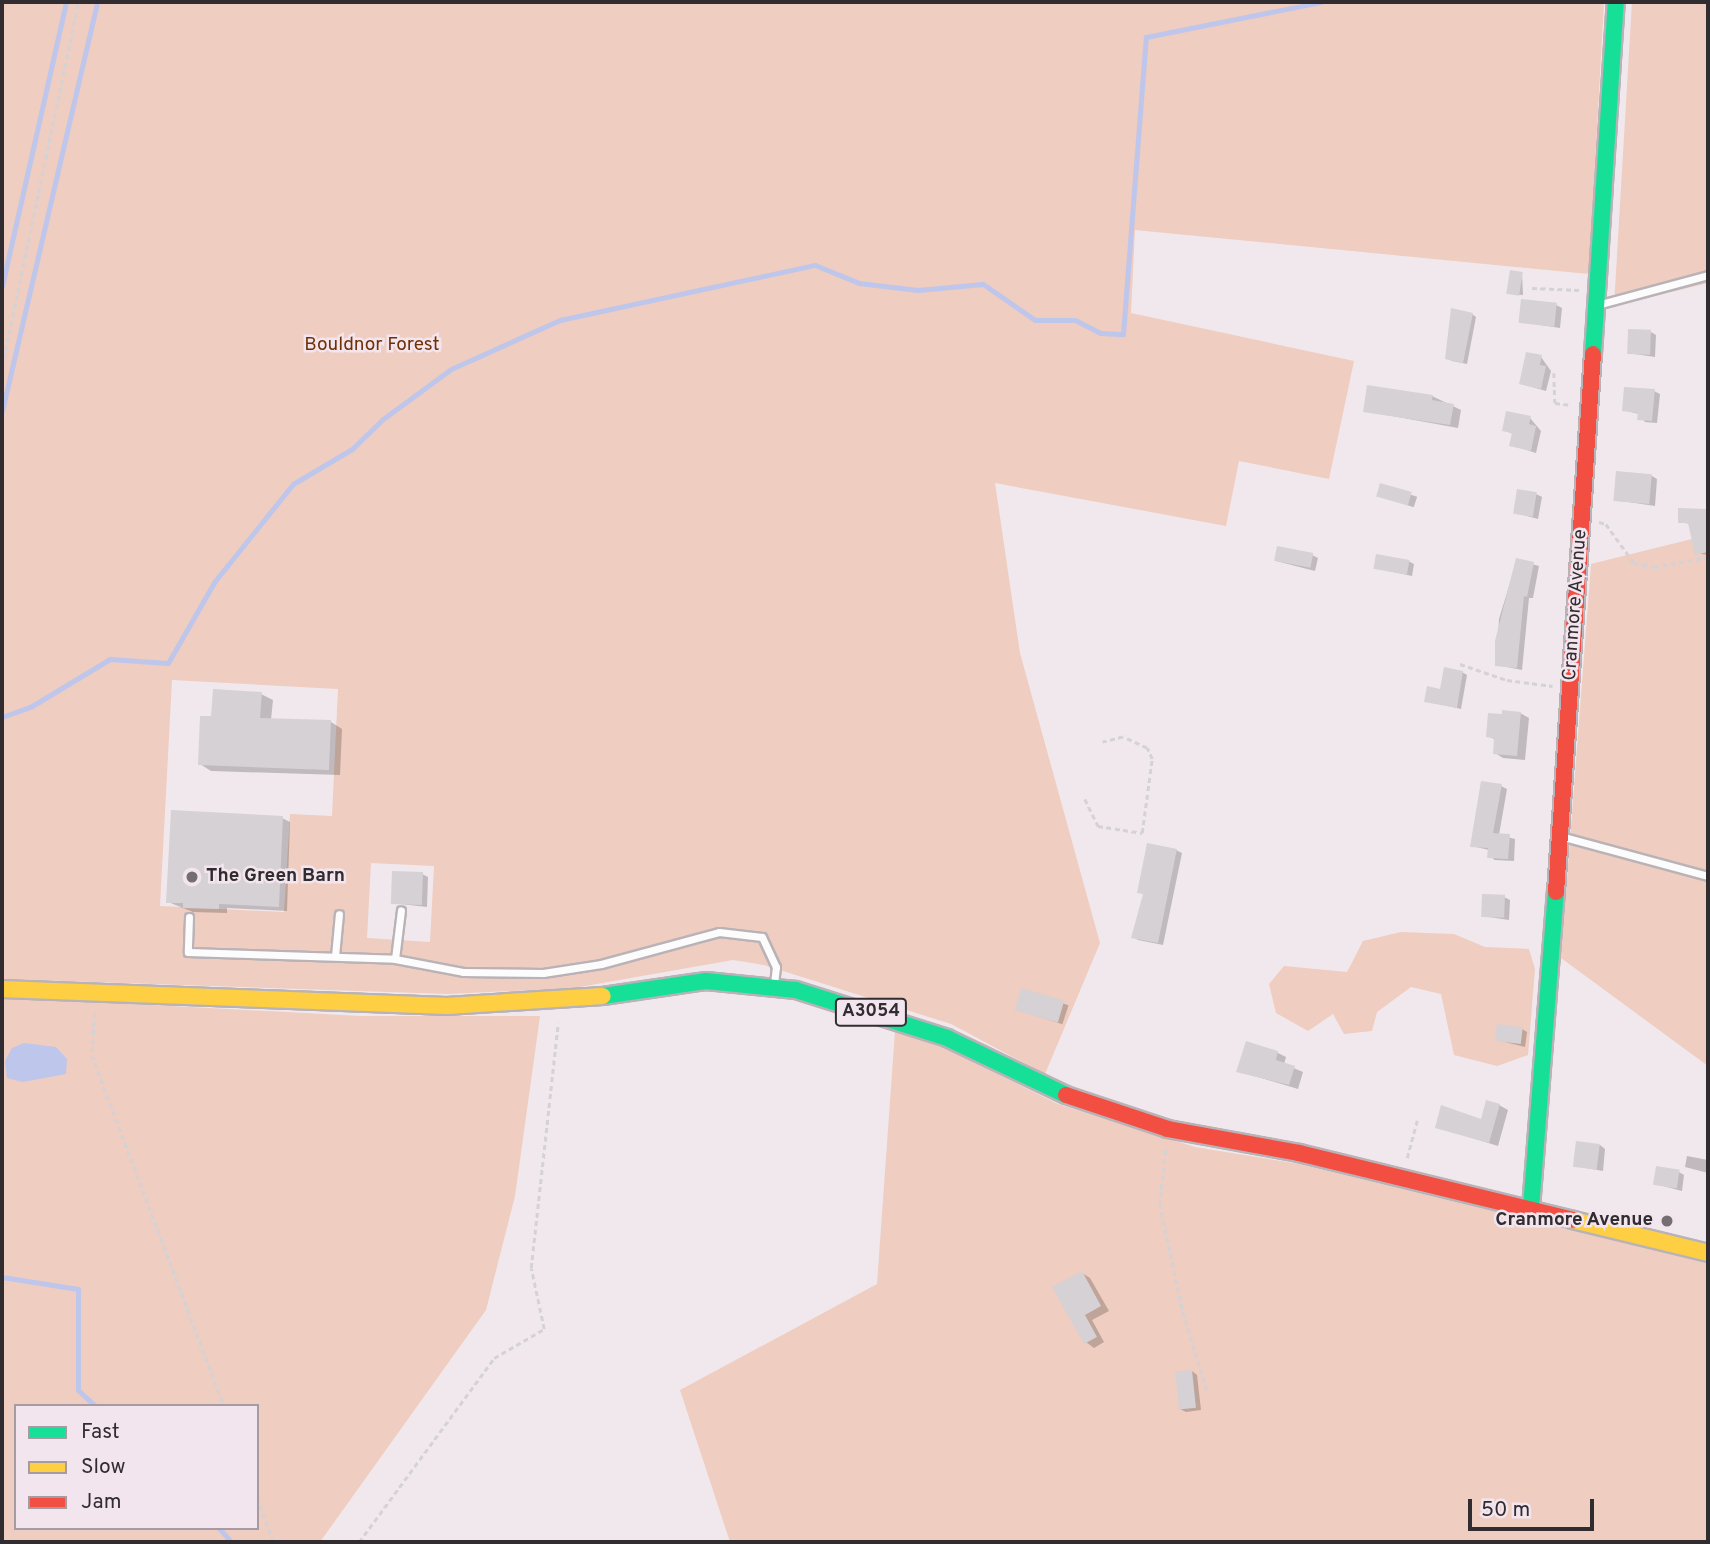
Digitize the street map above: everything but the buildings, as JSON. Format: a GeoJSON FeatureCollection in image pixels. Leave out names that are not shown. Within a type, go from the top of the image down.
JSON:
{"type":"FeatureCollection","features":[{"type":"Feature","properties":{"kind":"main road","name":"Cranmore Avenue"},"geometry":{"type":"LineString","coordinates":[[1531,1208],[1560,836],[1616,2]]}},
{"type":"Feature","properties":{"kind":"main road","name":"A3054"},"geometry":{"type":"LineString","coordinates":[[2,989],[447,1006],[561,1002],[706,981],[796,990],[947,1038],[1061,1093],[1168,1129],[1402,1178],[1708,1253]]}},
{"type":"Feature","properties":{"kind":"lane"},"geometry":{"type":"LineString","coordinates":[[1597,298],[1708,275]]}},
{"type":"Feature","properties":{"kind":"lane"},"geometry":{"type":"LineString","coordinates":[[1560,836],[1708,876]]}},
{"type":"Feature","properties":{"kind":"lane"},"geometry":{"type":"LineString","coordinates":[[396,960],[401,910]]}},
{"type":"Feature","properties":{"kind":"lane"},"geometry":{"type":"LineString","coordinates":[[335,956],[339,914]]}},
{"type":"Feature","properties":{"kind":"lane"},"geometry":{"type":"LineString","coordinates":[[189,917],[188,952],[396,960],[463,972],[542,973],[601,964],[719,932],[762,937],[776,967],[774,987]]}},
{"type":"Feature","properties":{"kind":"path"},"geometry":{"type":"LineString","coordinates":[[2,367],[78,2]]}},
{"type":"Feature","properties":{"kind":"path"},"geometry":{"type":"LineString","coordinates":[[1532,288],[1597,298]]}},
{"type":"Feature","properties":{"kind":"path"},"geometry":{"type":"LineString","coordinates":[[1554,373],[1555,403],[1589,408]]}},
{"type":"Feature","properties":{"kind":"path"},"geometry":{"type":"LineString","coordinates":[[1582,518],[1606,524],[1634,563],[1654,567],[1708,557]]}},
{"type":"Feature","properties":{"kind":"path"},"geometry":{"type":"LineString","coordinates":[[1460,664],[1507,680],[1570,688]]}},
{"type":"Feature","properties":{"kind":"path"},"geometry":{"type":"LineString","coordinates":[[1085,799],[1098,826],[1142,833],[1152,759],[1147,748],[1123,737],[1103,742]]}},
{"type":"Feature","properties":{"kind":"path"},"geometry":{"type":"LineString","coordinates":[[97,992],[92,1055],[223,1404]]}},
{"type":"Feature","properties":{"kind":"path"},"geometry":{"type":"LineString","coordinates":[[359,1542],[494,1358],[544,1329],[531,1268],[561,1002]]}},
{"type":"Feature","properties":{"kind":"path"},"geometry":{"type":"LineString","coordinates":[[1402,1178],[1417,1120]]}},
{"type":"Feature","properties":{"kind":"path"},"geometry":{"type":"LineString","coordinates":[[1168,1129],[1160,1204],[1183,1312],[1207,1391]]}},
{"type":"Feature","properties":{"kind":"path"},"geometry":{"type":"LineString","coordinates":[[259,1502],[274,1542]]}},
{"type":"Feature","properties":{"kind":"green space","name":"Bouldnor Forest"},"geometry":{"type":"Polygon","coordinates":[[[2,2],[1604,2],[1589,274],[1135,230],[1131,313],[1354,361],[1329,479],[1239,461],[1226,526],[995,483],[1020,653],[1100,943],[1045,1074],[951,1024],[764,965],[733,960],[574,988],[448,994],[2,979],[2,2]],[[172,680],[160,906],[284,912],[290,814],[332,816],[338,689],[172,680]],[[371,863],[367,938],[430,942],[434,866],[371,863]]]}},
{"type":"Feature","properties":{"kind":"green space"},"geometry":{"type":"Polygon","coordinates":[[[1632,2],[1708,2],[1708,283],[1614,306],[1632,2]]]}},
{"type":"Feature","properties":{"kind":"green space"},"geometry":{"type":"Polygon","coordinates":[[[1708,535],[1708,1066],[1561,958],[1591,564],[1708,535]]]}},
{"type":"Feature","properties":{"kind":"green space"},"geometry":{"type":"Polygon","coordinates":[[[1401,932],[1454,934],[1485,947],[1529,949],[1535,969],[1528,1055],[1497,1066],[1454,1055],[1441,994],[1411,987],[1377,1012],[1372,1031],[1344,1034],[1333,1014],[1308,1031],[1276,1013],[1269,984],[1284,966],[1347,972],[1363,941],[1401,932]]]}},
{"type":"Feature","properties":{"kind":"green space"},"geometry":{"type":"Polygon","coordinates":[[[2,997],[360,1016],[540,1016],[515,1196],[486,1310],[320,1542],[2,1542],[2,997]]]}},
{"type":"Feature","properties":{"kind":"green space"},"geometry":{"type":"Polygon","coordinates":[[[895,1031],[944,1048],[1058,1104],[1195,1147],[1299,1164],[1708,1263],[1708,1542],[730,1542],[680,1390],[877,1284],[895,1031]]]}},
{"type":"Feature","properties":{"kind":"water"},"geometry":{"type":"Polygon","coordinates":[[[24,1043],[56,1047],[67,1059],[66,1074],[23,1082],[7,1078],[5,1061],[12,1048],[24,1043]]]}},
{"type":"Feature","properties":{"kind":"waterway"},"geometry":{"type":"LineString","coordinates":[[2,286],[66,2]]}},
{"type":"Feature","properties":{"kind":"waterway"},"geometry":{"type":"LineString","coordinates":[[2,411],[97,2]]}},
{"type":"Feature","properties":{"kind":"waterway"},"geometry":{"type":"LineString","coordinates":[[2,717],[32,706],[110,659],[168,663],[215,581],[293,484],[352,449],[383,419],[451,369],[560,320],[815,265],[859,283],[918,290],[983,284],[1035,320],[1075,320],[1101,333],[1123,334],[1146,37],[1321,2]]}},
{"type":"Feature","properties":{"kind":"waterway"},"geometry":{"type":"LineString","coordinates":[[2,1277],[78,1289],[78,1390],[93,1404]]}},
{"type":"Feature","properties":{"kind":"waterway"},"geometry":{"type":"LineString","coordinates":[[221,1530],[231,1542]]}},
{"type":"Feature","properties":{"kind":"traffic: fast"},"geometry":{"type":"LineString","coordinates":[[1593,354],[1616,2]]}},
{"type":"Feature","properties":{"kind":"traffic: fast"},"geometry":{"type":"LineString","coordinates":[[1531,1208],[1556,892]]}},
{"type":"Feature","properties":{"kind":"traffic: fast"},"geometry":{"type":"LineString","coordinates":[[603,996],[706,981],[796,990],[947,1038],[1066,1095]]}},
{"type":"Feature","properties":{"kind":"traffic: slow"},"geometry":{"type":"LineString","coordinates":[[2,989],[447,1006],[603,996]]}},
{"type":"Feature","properties":{"kind":"traffic: slow"},"geometry":{"type":"LineString","coordinates":[[1573,1220],[1708,1253]]}},
{"type":"Feature","properties":{"kind":"traffic: jam"},"geometry":{"type":"LineString","coordinates":[[1556,892],[1593,354]]}},
{"type":"Feature","properties":{"kind":"traffic: jam"},"geometry":{"type":"LineString","coordinates":[[1066,1095],[1168,1129],[1299,1153],[1573,1220]]}},
{"type":"Feature","properties":{"kind":"place","name":"The Green Barn"},"geometry":{"type":"Point","coordinates":[192,877]}},
{"type":"Feature","properties":{"kind":"place","name":"Cranmore Avenue"},"geometry":{"type":"Point","coordinates":[1667,1221]}}]}
